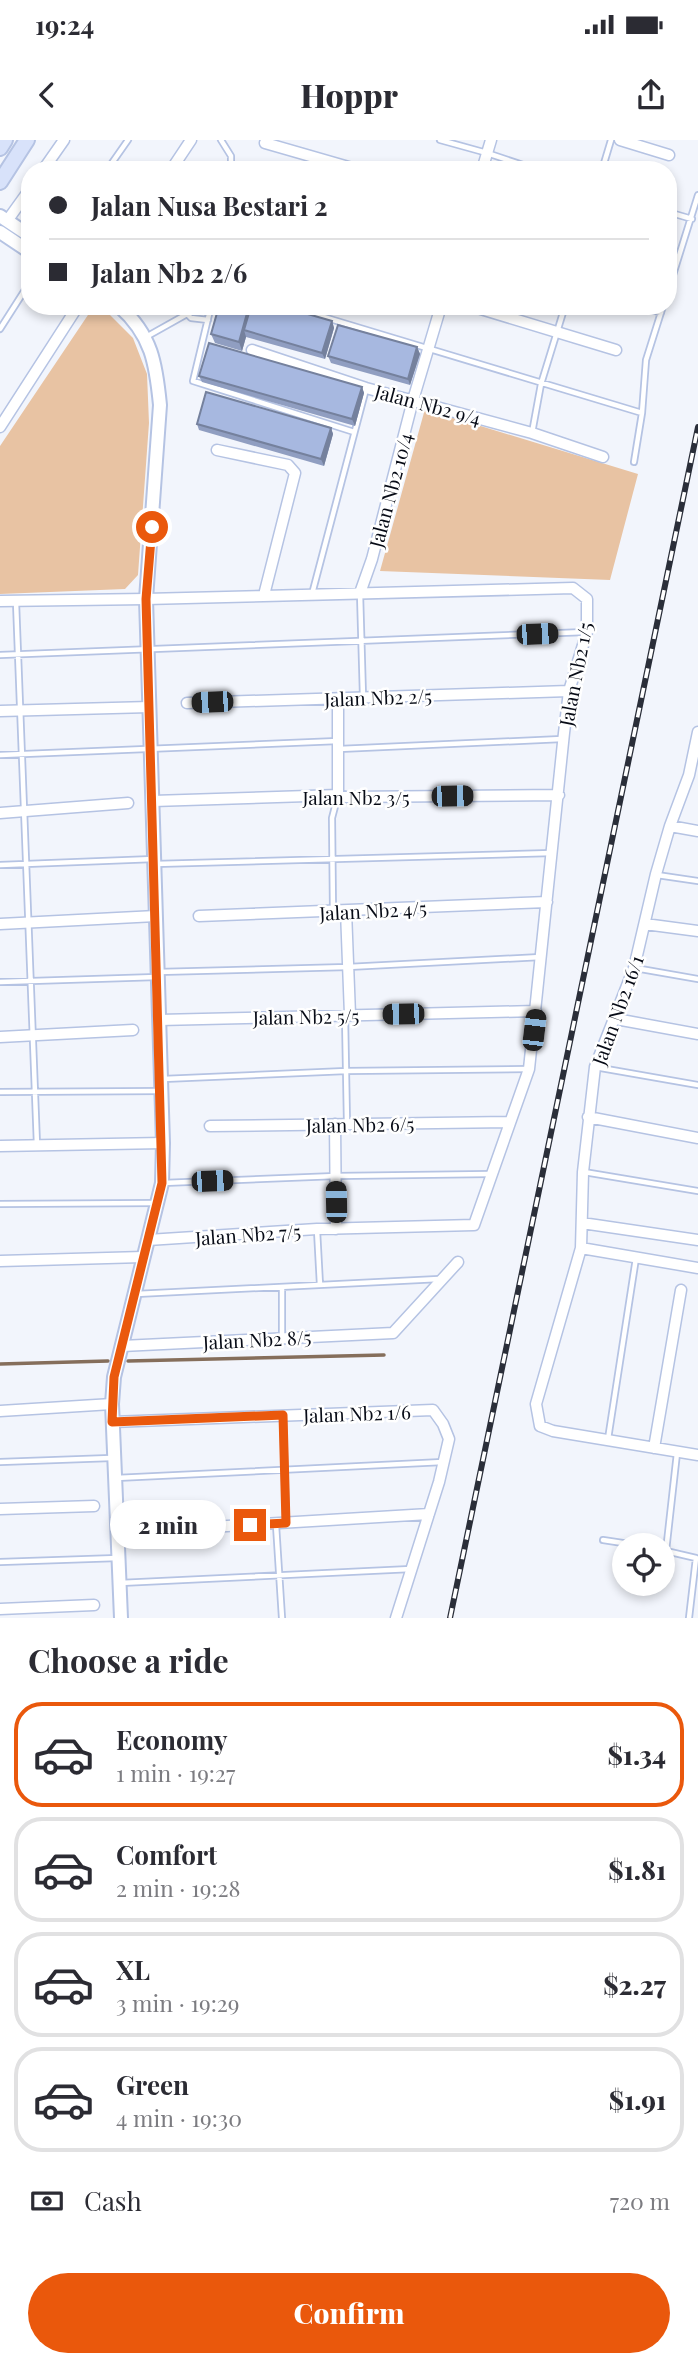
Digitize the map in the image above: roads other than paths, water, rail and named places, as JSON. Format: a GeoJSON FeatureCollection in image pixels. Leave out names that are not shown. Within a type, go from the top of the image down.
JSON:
{"type":"FeatureCollection","features":[{"type":"Feature","properties":{"kind":"main road"},"geometry":{"type":"LineString","coordinates":[[0,148],[5,140]]}},
{"type":"Feature","properties":{"kind":"main road"},"geometry":{"type":"LineString","coordinates":[[0,182],[27,140]]}},
{"type":"Feature","properties":{"kind":"street"},"geometry":{"type":"LineString","coordinates":[[49,161],[64,140]]}},
{"type":"Feature","properties":{"kind":"street"},"geometry":{"type":"LineString","coordinates":[[177,161],[191,140]]}},
{"type":"Feature","properties":{"kind":"street"},"geometry":{"type":"LineString","coordinates":[[485,161],[491,140]]}},
{"type":"Feature","properties":{"kind":"street"},"geometry":{"type":"LineString","coordinates":[[620,140],[669,155]]}},
{"type":"Feature","properties":{"kind":"street"},"geometry":{"type":"LineString","coordinates":[[265,143],[328,161]]}},
{"type":"Feature","properties":{"kind":"street"},"geometry":{"type":"LineString","coordinates":[[2,223],[21,200]]}},
{"type":"Feature","properties":{"kind":"street"},"geometry":{"type":"LineString","coordinates":[[2,223],[21,232]]}},
{"type":"Feature","properties":{"kind":"street"},"geometry":{"type":"LineString","coordinates":[[2,223],[21,243]]}},
{"type":"Feature","properties":{"kind":"street"},"geometry":{"type":"LineString","coordinates":[[0,427],[72,315]]}},
{"type":"Feature","properties":{"kind":"street"},"geometry":{"type":"LineString","coordinates":[[121,1618],[111,1404],[114,1377],[162,1183],[163,1143],[146,599],[160,405],[151,349],[127,315]]}},
{"type":"Feature","properties":{"kind":"street","name":"Jalan Nb2 10/4"},"geometry":{"type":"LineString","coordinates":[[360,593],[372,559],[413,400],[438,315]]}},
{"type":"Feature","properties":{"kind":"street"},"geometry":{"type":"LineString","coordinates":[[499,315],[616,350]]}},
{"type":"Feature","properties":{"kind":"street","name":"Jalan Nb2 9/4"},"geometry":{"type":"LineString","coordinates":[[252,350],[366,388],[532,433],[603,457]]}},
{"type":"Feature","properties":{"kind":"street"},"geometry":{"type":"LineString","coordinates":[[217,450],[288,465],[295,473],[264,595]]}},
{"type":"Feature","properties":{"kind":"street","name":"Jalan Nb2 1/5"},"geometry":{"type":"LineString","coordinates":[[0,601],[573,587],[587,599],[587,632],[569,691],[563,739],[529,1069],[474,1225]]}},
{"type":"Feature","properties":{"kind":"street","name":"Jalan Nb2 2/5"},"geometry":{"type":"LineString","coordinates":[[187,703],[569,691]]}},
{"type":"Feature","properties":{"kind":"street"},"geometry":{"type":"LineString","coordinates":[[338,698],[338,795]]}},
{"type":"Feature","properties":{"kind":"street"},"geometry":{"type":"LineString","coordinates":[[0,711],[150,707]]}},
{"type":"Feature","properties":{"kind":"street","name":"Jalan Nb2 16/1"},"geometry":{"type":"LineString","coordinates":[[608,1440],[553,1431],[540,1426],[536,1404],[581,1248],[583,1172],[595,1067],[634,968],[670,826],[693,776],[698,732]]}},
{"type":"Feature","properties":{"kind":"street","name":"Jalan Nb2 3/5"},"geometry":{"type":"LineString","coordinates":[[153,801],[338,795],[559,795]]}},
{"type":"Feature","properties":{"kind":"street"},"geometry":{"type":"LineString","coordinates":[[0,813],[128,803]]}},
{"type":"Feature","properties":{"kind":"street"},"geometry":{"type":"LineString","coordinates":[[670,826],[698,831]]}},
{"type":"Feature","properties":{"kind":"street","name":"Jalan Nb2 4/5"},"geometry":{"type":"LineString","coordinates":[[199,916],[547,902]]}},
{"type":"Feature","properties":{"kind":"street"},"geometry":{"type":"LineString","coordinates":[[346,911],[347,1015]]}},
{"type":"Feature","properties":{"kind":"street"},"geometry":{"type":"LineString","coordinates":[[0,924],[156,916]]}},
{"type":"Feature","properties":{"kind":"street"},"geometry":{"type":"LineString","coordinates":[[645,924],[698,931]]}},
{"type":"Feature","properties":{"kind":"street","name":"Jalan Nb2 5/5"},"geometry":{"type":"LineString","coordinates":[[159,1020],[536,1011]]}},
{"type":"Feature","properties":{"kind":"street"},"geometry":{"type":"LineString","coordinates":[[616,1019],[698,1034]]}},
{"type":"Feature","properties":{"kind":"street"},"geometry":{"type":"LineString","coordinates":[[0,1037],[134,1030]]}},
{"type":"Feature","properties":{"kind":"street"},"geometry":{"type":"LineString","coordinates":[[588,1117],[698,1138]]}},
{"type":"Feature","properties":{"kind":"street","name":"Jalan Nb2 6/5"},"geometry":{"type":"LineString","coordinates":[[210,1126],[509,1122]]}},
{"type":"Feature","properties":{"kind":"street"},"geometry":{"type":"LineString","coordinates":[[335,1124],[336,1228]]}},
{"type":"Feature","properties":{"kind":"street"},"geometry":{"type":"LineString","coordinates":[[0,1146],[163,1143]]}},
{"type":"Feature","properties":{"kind":"street"},"geometry":{"type":"LineString","coordinates":[[582,1223],[698,1240]]}},
{"type":"Feature","properties":{"kind":"street","name":"Jalan Nb2 7/5"},"geometry":{"type":"LineString","coordinates":[[148,1240],[336,1228],[474,1225]]}},
{"type":"Feature","properties":{"kind":"street"},"geometry":{"type":"LineString","coordinates":[[581,1248],[698,1268]]}},
{"type":"Feature","properties":{"kind":"street"},"geometry":{"type":"LineString","coordinates":[[0,1261],[143,1256]]}},
{"type":"Feature","properties":{"kind":"street"},"geometry":{"type":"LineString","coordinates":[[444,1279],[458,1262]]}},
{"type":"Feature","properties":{"kind":"street","name":"Jalan Nb2 8/5"},"geometry":{"type":"LineString","coordinates":[[122,1346],[393,1333],[444,1279]]}},
{"type":"Feature","properties":{"kind":"street"},"geometry":{"type":"LineString","coordinates":[[654,1448],[681,1290]]}},
{"type":"Feature","properties":{"kind":"street"},"geometry":{"type":"LineString","coordinates":[[0,1411],[111,1404]]}},
{"type":"Feature","properties":{"kind":"street","name":"Jalan Nb2 1/6"},"geometry":{"type":"LineString","coordinates":[[112,1422],[433,1410],[449,1439],[444,1462]]}},
{"type":"Feature","properties":{"kind":"street"},"geometry":{"type":"LineString","coordinates":[[608,1440],[698,1455]]}},
{"type":"Feature","properties":{"kind":"street"},"geometry":{"type":"LineString","coordinates":[[396,1618],[444,1462]]}},
{"type":"Feature","properties":{"kind":"street"},"geometry":{"type":"LineString","coordinates":[[0,1509],[94,1506]]}},
{"type":"Feature","properties":{"kind":"street"},"geometry":{"type":"LineString","coordinates":[[145,1531],[429,1514]]}},
{"type":"Feature","properties":{"kind":"street"},"geometry":{"type":"LineString","coordinates":[[0,1609],[94,1605]]}},
{"type":"Feature","properties":{"kind":"lane"},"geometry":{"type":"LineString","coordinates":[[113,161],[128,140]]}},
{"type":"Feature","properties":{"kind":"lane"},"geometry":{"type":"LineString","coordinates":[[221,140],[231,156],[231,161]]}},
{"type":"Feature","properties":{"kind":"lane"},"geometry":{"type":"LineString","coordinates":[[440,140],[511,161]]}},
{"type":"Feature","properties":{"kind":"lane"},"geometry":{"type":"LineString","coordinates":[[605,161],[611,140]]}},
{"type":"Feature","properties":{"kind":"lane"},"geometry":{"type":"LineString","coordinates":[[677,264],[698,195]]}},
{"type":"Feature","properties":{"kind":"lane"},"geometry":{"type":"LineString","coordinates":[[677,215],[692,219]]}},
{"type":"Feature","properties":{"kind":"lane"},"geometry":{"type":"LineString","coordinates":[[0,329],[21,296]]}},
{"type":"Feature","properties":{"kind":"lane"},"geometry":{"type":"LineString","coordinates":[[145,338],[185,315]]}},
{"type":"Feature","properties":{"kind":"lane"},"geometry":{"type":"LineString","coordinates":[[188,315],[191,318],[208,320]]}},
{"type":"Feature","properties":{"kind":"lane"},"geometry":{"type":"LineString","coordinates":[[209,315],[193,381],[354,432]]}},
{"type":"Feature","properties":{"kind":"lane"},"geometry":{"type":"LineString","coordinates":[[317,315],[642,413]]}},
{"type":"Feature","properties":{"kind":"lane"},"geometry":{"type":"LineString","coordinates":[[532,433],[541,384],[563,315]]}},
{"type":"Feature","properties":{"kind":"lane"},"geometry":{"type":"LineString","coordinates":[[634,462],[642,413],[646,360],[660,315]]}},
{"type":"Feature","properties":{"kind":"lane"},"geometry":{"type":"LineString","coordinates":[[312,594],[366,388]]}},
{"type":"Feature","properties":{"kind":"lane"},"geometry":{"type":"LineString","coordinates":[[360,593],[363,698]]}},
{"type":"Feature","properties":{"kind":"lane"},"geometry":{"type":"LineString","coordinates":[[16,601],[37,1145]]}},
{"type":"Feature","properties":{"kind":"lane"},"geometry":{"type":"LineString","coordinates":[[0,655],[587,632]]}},
{"type":"Feature","properties":{"kind":"lane"},"geometry":{"type":"LineString","coordinates":[[0,755],[563,739]]}},
{"type":"Feature","properties":{"kind":"lane"},"geometry":{"type":"LineString","coordinates":[[333,912],[332,818],[338,795]]}},
{"type":"Feature","properties":{"kind":"lane"},"geometry":{"type":"LineString","coordinates":[[0,865],[553,853]]}},
{"type":"Feature","properties":{"kind":"lane"},"geometry":{"type":"LineString","coordinates":[[656,874],[698,881]]}},
{"type":"Feature","properties":{"kind":"lane"},"geometry":{"type":"LineString","coordinates":[[0,982],[542,957]]}},
{"type":"Feature","properties":{"kind":"lane"},"geometry":{"type":"LineString","coordinates":[[634,968],[698,979]]}},
{"type":"Feature","properties":{"kind":"lane"},"geometry":{"type":"LineString","coordinates":[[347,1015],[347,1124]]}},
{"type":"Feature","properties":{"kind":"lane"},"geometry":{"type":"LineString","coordinates":[[595,1067],[698,1084]]}},
{"type":"Feature","properties":{"kind":"lane"},"geometry":{"type":"LineString","coordinates":[[0,1092],[161,1085],[346,1071],[529,1069]]}},
{"type":"Feature","properties":{"kind":"lane"},"geometry":{"type":"LineString","coordinates":[[583,1172],[698,1191]]}},
{"type":"Feature","properties":{"kind":"lane"},"geometry":{"type":"LineString","coordinates":[[162,1183],[336,1176],[491,1174]]}},
{"type":"Feature","properties":{"kind":"lane"},"geometry":{"type":"LineString","coordinates":[[0,1204],[157,1203]]}},
{"type":"Feature","properties":{"kind":"lane"},"geometry":{"type":"LineString","coordinates":[[317,1229],[320,1285]]}},
{"type":"Feature","properties":{"kind":"lane"},"geometry":{"type":"LineString","coordinates":[[608,1440],[636,1257]]}},
{"type":"Feature","properties":{"kind":"lane"},"geometry":{"type":"LineString","coordinates":[[135,1294],[444,1279]]}},
{"type":"Feature","properties":{"kind":"lane"},"geometry":{"type":"LineString","coordinates":[[282,1287],[282,1337]]}},
{"type":"Feature","properties":{"kind":"lane"},"geometry":{"type":"LineString","coordinates":[[282,1618],[279,1575],[285,1470],[283,1415]]}},
{"type":"Feature","properties":{"kind":"lane"},"geometry":{"type":"LineString","coordinates":[[667,1533],[677,1452]]}},
{"type":"Feature","properties":{"kind":"lane"},"geometry":{"type":"LineString","coordinates":[[0,1462],[114,1457]]}},
{"type":"Feature","properties":{"kind":"lane"},"geometry":{"type":"LineString","coordinates":[[115,1478],[444,1462]]}},
{"type":"Feature","properties":{"kind":"lane"},"geometry":{"type":"LineString","coordinates":[[603,1540],[612,1541]]}},
{"type":"Feature","properties":{"kind":"lane"},"geometry":{"type":"LineString","coordinates":[[675,1553],[696,1558],[689,1618]]}},
{"type":"Feature","properties":{"kind":"lane"},"geometry":{"type":"LineString","coordinates":[[0,1562],[118,1558]]}},
{"type":"Feature","properties":{"kind":"lane"},"geometry":{"type":"LineString","coordinates":[[120,1583],[411,1569]]}},
{"type":"Feature","properties":{"kind":"waterway"},"geometry":{"type":"LineString","coordinates":[[128,1361],[384,1355]]}},
{"type":"Feature","properties":{"kind":"waterway"},"geometry":{"type":"LineString","coordinates":[[0,1364],[108,1361]]}},
{"type":"Feature","properties":{"kind":"railway"},"geometry":{"type":"LineString","coordinates":[[450,1618],[698,427]]}}]}
